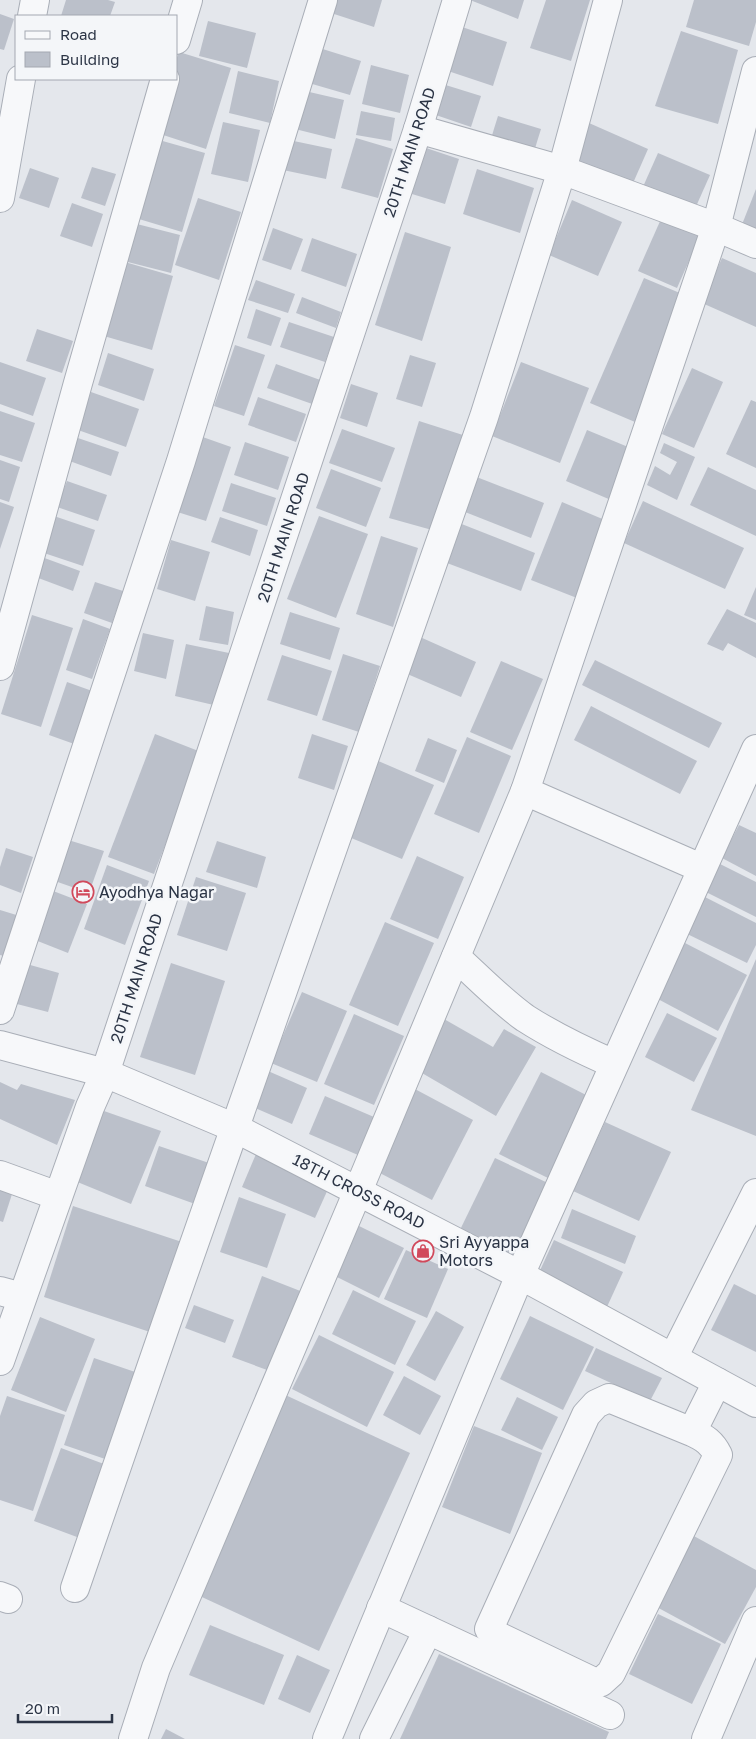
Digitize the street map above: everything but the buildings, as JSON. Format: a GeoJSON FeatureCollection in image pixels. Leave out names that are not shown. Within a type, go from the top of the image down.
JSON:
{"type":"FeatureCollection","features":[{"type":"Feature","properties":{"kind":"street"},"geometry":{"type":"LineString","coordinates":[[32,15],[35,0]]}},
{"type":"Feature","properties":{"kind":"street"},"geometry":{"type":"LineString","coordinates":[[178,33],[188,0]]}},
{"type":"Feature","properties":{"kind":"street"},"geometry":{"type":"LineString","coordinates":[[0,1010],[181,461],[323,0]]}},
{"type":"Feature","properties":{"kind":"street","name":"20TH MAIN ROAD"},"geometry":{"type":"LineString","coordinates":[[0,1361],[11,1294],[58,1196],[90,1107],[105,1073],[418,129],[457,0]]}},
{"type":"Feature","properties":{"kind":"street"},"geometry":{"type":"LineString","coordinates":[[75,1588],[484,417],[562,170],[608,0]]}},
{"type":"Feature","properties":{"kind":"street"},"geometry":{"type":"LineString","coordinates":[[132,1739],[156,1668],[358,1191],[524,791],[750,122],[756,71]]}},
{"type":"Feature","properties":{"kind":"street"},"geometry":{"type":"LineString","coordinates":[[0,198],[21,80]]}},
{"type":"Feature","properties":{"kind":"street"},"geometry":{"type":"LineString","coordinates":[[0,666],[165,80]]}},
{"type":"Feature","properties":{"kind":"street"},"geometry":{"type":"LineString","coordinates":[[418,129],[562,170],[716,227],[756,244]]}},
{"type":"Feature","properties":{"kind":"street"},"geometry":{"type":"LineString","coordinates":[[326,1739],[520,1275],[756,749]]}},
{"type":"Feature","properties":{"kind":"street"},"geometry":{"type":"LineString","coordinates":[[524,791],[701,868]]}},
{"type":"Feature","properties":{"kind":"street"},"geometry":{"type":"LineString","coordinates":[[456,956],[496,994],[525,1018],[584,1052],[614,1064]]}},
{"type":"Feature","properties":{"kind":"street","name":"18TH CROSS ROAD"},"geometry":{"type":"LineString","coordinates":[[0,1046],[105,1073],[235,1128],[520,1275],[756,1403]]}},
{"type":"Feature","properties":{"kind":"street"},"geometry":{"type":"LineString","coordinates":[[0,1175],[58,1196]]}},
{"type":"Feature","properties":{"kind":"street"},"geometry":{"type":"LineString","coordinates":[[673,1358],[756,1192]]}},
{"type":"Feature","properties":{"kind":"street"},"geometry":{"type":"LineString","coordinates":[[692,1432],[717,1382]]}},
{"type":"Feature","properties":{"kind":"street"},"geometry":{"type":"LineString","coordinates":[[609,1398],[692,1432],[706,1438],[714,1446],[718,1456],[611,1673],[601,1682],[592,1681],[489,1629],[586,1415],[596,1404],[609,1398]]}},
{"type":"Feature","properties":{"kind":"street"},"geometry":{"type":"LineString","coordinates":[[381,1608],[610,1715]]}},
{"type":"Feature","properties":{"kind":"street"},"geometry":{"type":"LineString","coordinates":[[706,1739],[756,1621]]}},
{"type":"Feature","properties":{"kind":"street"},"geometry":{"type":"LineString","coordinates":[[374,1739],[428,1630]]}},
{"type":"Feature","properties":{"kind":"place","name":"Ayodhya Nagar"},"geometry":{"type":"Point","coordinates":[83,892]}},
{"type":"Feature","properties":{"kind":"place","name":"Sri Ayyappa Motors"},"geometry":{"type":"Point","coordinates":[423,1251]}}]}
